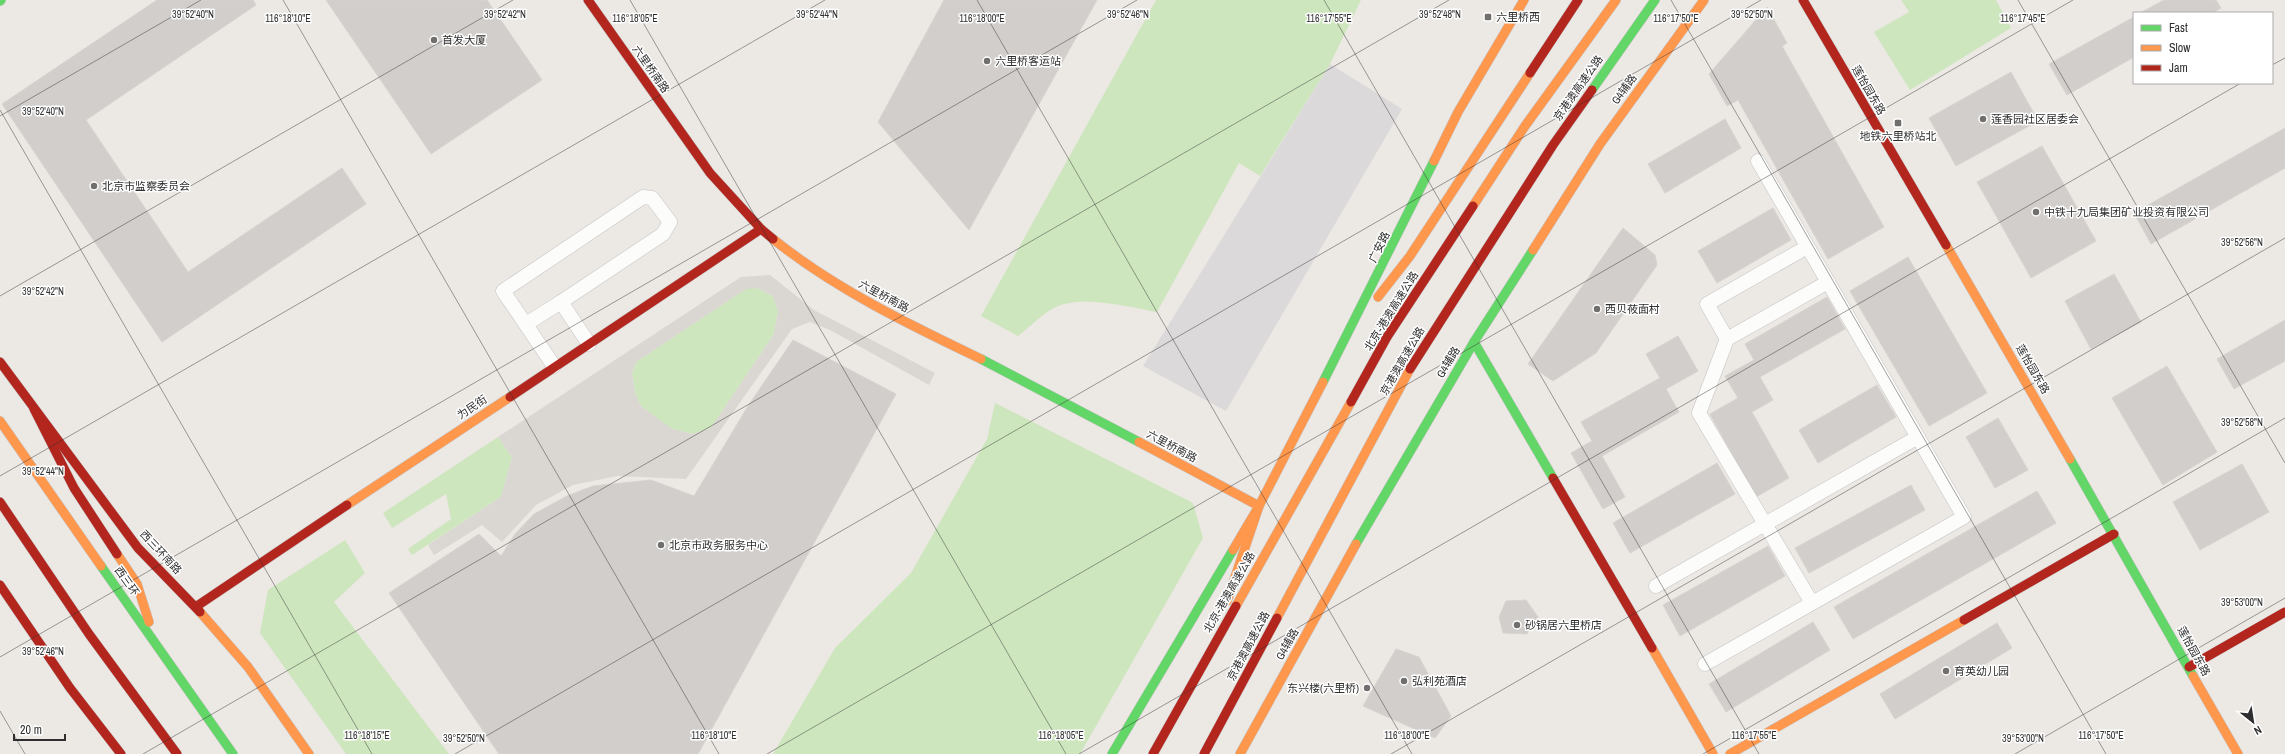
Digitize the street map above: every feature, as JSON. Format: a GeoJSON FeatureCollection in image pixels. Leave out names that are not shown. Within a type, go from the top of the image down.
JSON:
{"type":"FeatureCollection","features":[{"type":"Feature","properties":{"kind":"main road","name":"六里桥南路"},"geometry":{"type":"LineString","coordinates":[[588,0],[710,173],[761,229],[809,266],[847,290],[933,336],[995,365],[1259,506]]}},
{"type":"Feature","properties":{"kind":"main road","name":"广安路"},"geometry":{"type":"LineString","coordinates":[[1259,506],[1347,337],[1458,112],[1524,0]]}},
{"type":"Feature","properties":{"kind":"main road"},"geometry":{"type":"LineString","coordinates":[[1347,337],[1410,256],[1578,0]]}},
{"type":"Feature","properties":{"kind":"main road","name":"北京-港澳高速公路"},"geometry":{"type":"LineString","coordinates":[[1211,649],[1388,337],[1525,126],[1616,0]]}},
{"type":"Feature","properties":{"kind":"main road","name":"京港澳高速公路"},"geometry":{"type":"LineString","coordinates":[[1204,754],[1418,355],[1553,145],[1655,0]]}},
{"type":"Feature","properties":{"kind":"main road","name":"G4辅路"},"geometry":{"type":"LineString","coordinates":[[1240,754],[1370,516],[1474,342],[1600,144],[1704,0]]}},
{"type":"Feature","properties":{"kind":"main road","name":"莲怡园东路"},"geometry":{"type":"LineString","coordinates":[[1802,0],[2114,534],[2238,754]]}},
{"type":"Feature","properties":{"kind":"main road","name":"为民街"},"geometry":{"type":"LineString","coordinates":[[197,606],[761,229]]}},
{"type":"Feature","properties":{"kind":"main road"},"geometry":{"type":"LineString","coordinates":[[1474,342],[1713,754]]}},
{"type":"Feature","properties":{"kind":"main road","name":"西三环南路"},"geometry":{"type":"LineString","coordinates":[[0,362],[34,409],[68,450],[138,548],[197,606],[248,667],[310,754]]}},
{"type":"Feature","properties":{"kind":"main road"},"geometry":{"type":"LineString","coordinates":[[34,409],[74,488],[137,584],[155,642]]}},
{"type":"Feature","properties":{"kind":"main road","name":"西三环"},"geometry":{"type":"LineString","coordinates":[[0,421],[233,754]]}},
{"type":"Feature","properties":{"kind":"main road"},"geometry":{"type":"LineString","coordinates":[[0,502],[89,634],[177,754]]}},
{"type":"Feature","properties":{"kind":"main road"},"geometry":{"type":"LineString","coordinates":[[1153,754],[1211,649],[1259,506]]}},
{"type":"Feature","properties":{"kind":"main road"},"geometry":{"type":"LineString","coordinates":[[1112,754],[1259,506]]}},
{"type":"Feature","properties":{"kind":"main road"},"geometry":{"type":"LineString","coordinates":[[1730,754],[2114,534]]}},
{"type":"Feature","properties":{"kind":"main road"},"geometry":{"type":"LineString","coordinates":[[0,585],[70,688],[120,754]]}},
{"type":"Feature","properties":{"kind":"main road"},"geometry":{"type":"LineString","coordinates":[[2189,667],[2285,612]]}},
{"type":"Feature","properties":{"kind":"street"},"geometry":{"type":"LineString","coordinates":[[1705,664],[1964,517],[1758,161]]}},
{"type":"Feature","properties":{"kind":"street"},"geometry":{"type":"LineString","coordinates":[[526,324],[663,234],[670,222],[652,198],[643,197],[503,291],[554,366]]}},
{"type":"Feature","properties":{"kind":"street"},"geometry":{"type":"LineString","coordinates":[[1727,339],[1707,304],[1807,247]]}},
{"type":"Feature","properties":{"kind":"street"},"geometry":{"type":"LineString","coordinates":[[1812,603],[1699,413],[1727,339],[1828,282]]}},
{"type":"Feature","properties":{"kind":"street"},"geometry":{"type":"LineString","coordinates":[[561,302],[589,344]]}},
{"type":"Feature","properties":{"kind":"street"},"geometry":{"type":"LineString","coordinates":[[1656,586],[1918,437]]}},
{"type":"Feature","properties":{"kind":"shaded area"},"geometry":{"type":"Polygon","coordinates":[[[1330,64],[1402,109],[1226,411],[1143,366],[1330,64]]]}},
{"type":"Feature","properties":{"kind":"shaded area"},"geometry":{"type":"Polygon","coordinates":[[[770,275],[814,310],[935,373],[929,385],[830,330],[810,322],[792,329],[686,479],[617,476],[573,485],[536,505],[502,542],[482,525],[434,555],[428,545],[501,497],[512,457],[498,437],[741,277],[770,275]],[[757,288],[746,289],[636,362],[632,373],[635,393],[641,406],[672,429],[692,434],[711,428],[774,334],[778,311],[773,296],[757,288]]]}},
{"type":"Feature","properties":{"kind":"green space"},"geometry":{"type":"Polygon","coordinates":[[[1156,0],[1361,0],[1330,64],[1260,176],[1239,163],[1157,312],[1105,303],[1077,302],[1064,304],[1049,311],[1018,336],[981,316],[1156,0]]]}},
{"type":"Feature","properties":{"kind":"green space"},"geometry":{"type":"Polygon","coordinates":[[[1901,0],[1996,0],[2011,28],[1910,90],[1874,32],[1909,12],[1901,0]]]}},
{"type":"Feature","properties":{"kind":"green space"},"geometry":{"type":"Polygon","coordinates":[[[746,288],[757,288],[773,296],[778,311],[774,334],[711,428],[692,434],[672,429],[652,417],[641,406],[635,393],[632,373],[636,362],[746,288]]]}},
{"type":"Feature","properties":{"kind":"green space"},"geometry":{"type":"Polygon","coordinates":[[[995,403],[1193,503],[1203,538],[1080,754],[773,754],[835,648],[911,573],[987,439],[995,403]]]}},
{"type":"Feature","properties":{"kind":"green space"},"geometry":{"type":"Polygon","coordinates":[[[498,437],[512,457],[501,497],[412,555],[408,549],[451,519],[446,494],[392,528],[383,513],[498,437]]]}},
{"type":"Feature","properties":{"kind":"green space"},"geometry":{"type":"Polygon","coordinates":[[[345,540],[365,573],[334,602],[449,754],[346,754],[260,633],[268,590],[345,540]]]}},
{"type":"Feature","properties":{"kind":"building","name":"北京市监察委员会"},"geometry":{"type":"Polygon","coordinates":[[[157,0],[253,0],[256,5],[86,120],[188,272],[342,168],[366,204],[162,342],[2,104],[157,0]]]}},
{"type":"Feature","properties":{"kind":"building","name":"首发大厦"},"geometry":{"type":"Polygon","coordinates":[[[326,0],[487,0],[542,80],[431,154],[326,0]]]}},
{"type":"Feature","properties":{"kind":"building","name":"六里桥客运站"},"geometry":{"type":"Polygon","coordinates":[[[944,0],[1097,0],[969,230],[878,122],[944,0]]]}},
{"type":"Feature","properties":{"kind":"building"},"geometry":{"type":"Polygon","coordinates":[[[2164,0],[2216,0],[2221,8],[2214,12],[2142,12],[2164,0]]]}},
{"type":"Feature","properties":{"kind":"building"},"geometry":{"type":"Polygon","coordinates":[[[1767,7],[1787,43],[1782,46],[1884,227],[1828,259],[1738,100],[1727,106],[1709,74],[1767,7]]]}},
{"type":"Feature","properties":{"kind":"building"},"geometry":{"type":"Polygon","coordinates":[[[2133,18],[2133,58],[2067,95],[2049,64],[2133,18]]]}},
{"type":"Feature","properties":{"kind":"building","name":"莲香园社区居委会"},"geometry":{"type":"Polygon","coordinates":[[[2011,72],[2038,121],[1956,166],[1929,118],[2011,72]]]}},
{"type":"Feature","properties":{"kind":"building"},"geometry":{"type":"Polygon","coordinates":[[[1725,119],[1741,148],[1665,193],[1648,164],[1725,119]]]}},
{"type":"Feature","properties":{"kind":"building"},"geometry":{"type":"Polygon","coordinates":[[[2285,128],[2285,168],[2151,244],[2134,213],[2285,128]]]}},
{"type":"Feature","properties":{"kind":"building","name":"中铁十九局集团矿业投资有限公司"},"geometry":{"type":"Polygon","coordinates":[[[2042,146],[2096,241],[2031,278],[1977,182],[2042,146]]]}},
{"type":"Feature","properties":{"kind":"building"},"geometry":{"type":"Polygon","coordinates":[[[1773,208],[1791,240],[1717,283],[1698,251],[1773,208]]]}},
{"type":"Feature","properties":{"kind":"building","name":"西贝莜面村"},"geometry":{"type":"Polygon","coordinates":[[[1623,228],[1655,255],[1657,265],[1596,353],[1553,381],[1528,364],[1623,228]]]}},
{"type":"Feature","properties":{"kind":"building"},"geometry":{"type":"Polygon","coordinates":[[[1908,257],[1987,393],[1929,426],[1850,291],[1908,257]]]}},
{"type":"Feature","properties":{"kind":"building"},"geometry":{"type":"Polygon","coordinates":[[[2114,274],[2141,322],[2091,349],[2065,301],[2114,274]]]}},
{"type":"Feature","properties":{"kind":"building"},"geometry":{"type":"Polygon","coordinates":[[[1827,297],[1845,329],[1760,377],[1773,400],[1752,412],[1789,478],[1756,497],[1710,414],[1738,398],[1725,376],[1754,360],[1745,344],[1827,297]]]}},
{"type":"Feature","properties":{"kind":"building"},"geometry":{"type":"Polygon","coordinates":[[[2285,320],[2285,361],[2234,389],[2217,359],[2285,320]]]}},
{"type":"Feature","properties":{"kind":"building"},"geometry":{"type":"Polygon","coordinates":[[[1678,336],[1698,371],[1666,389],[1679,412],[1602,456],[1625,497],[1603,509],[1571,453],[1592,441],[1581,422],[1660,378],[1646,354],[1678,336]]]}},
{"type":"Feature","properties":{"kind":"building","name":"北京市政务服务中心"},"geometry":{"type":"Polygon","coordinates":[[[793,340],[896,394],[698,754],[499,754],[389,593],[479,534],[501,556],[515,534],[534,514],[567,496],[593,486],[651,480],[694,496],[748,406],[793,340]]]}},
{"type":"Feature","properties":{"kind":"building"},"geometry":{"type":"Polygon","coordinates":[[[2167,366],[2217,452],[2163,485],[2112,398],[2167,366]]]}},
{"type":"Feature","properties":{"kind":"building"},"geometry":{"type":"Polygon","coordinates":[[[1877,385],[1896,417],[1818,463],[1799,430],[1877,385]]]}},
{"type":"Feature","properties":{"kind":"building"},"geometry":{"type":"Polygon","coordinates":[[[1998,418],[2028,470],[1995,488],[1966,437],[1998,418]]]}},
{"type":"Feature","properties":{"kind":"building"},"geometry":{"type":"Polygon","coordinates":[[[1717,463],[1735,494],[1630,553],[1613,523],[1717,463]]]}},
{"type":"Feature","properties":{"kind":"building"},"geometry":{"type":"Polygon","coordinates":[[[2242,464],[2269,512],[2200,550],[2173,502],[2242,464]]]}},
{"type":"Feature","properties":{"kind":"building"},"geometry":{"type":"Polygon","coordinates":[[[1911,485],[1925,510],[1809,573],[1795,548],[1911,485]]]}},
{"type":"Feature","properties":{"kind":"building"},"geometry":{"type":"Polygon","coordinates":[[[2037,491],[2056,523],[1853,639],[1834,607],[2037,491]]]}},
{"type":"Feature","properties":{"kind":"building"},"geometry":{"type":"Polygon","coordinates":[[[1768,546],[1785,576],[1680,636],[1663,605],[1768,546]]]}},
{"type":"Feature","properties":{"kind":"building","name":"砂锅居六里桥店"},"geometry":{"type":"Polygon","coordinates":[[[1526,600],[1538,617],[1527,634],[1503,633],[1499,617],[1506,601],[1526,600]]]}},
{"type":"Feature","properties":{"kind":"building"},"geometry":{"type":"Polygon","coordinates":[[[1813,622],[1830,650],[1726,712],[1709,684],[1813,622]]]}},
{"type":"Feature","properties":{"kind":"building","name":"育英幼儿园"},"geometry":{"type":"Polygon","coordinates":[[[1997,623],[2012,648],[1895,719],[1880,694],[1997,623]]]}},
{"type":"Feature","properties":{"kind":"building","name":"弘利苑酒店"},"geometry":{"type":"Polygon","coordinates":[[[1396,649],[1419,657],[1451,716],[1435,738],[1363,706],[1396,649]]]}},
{"type":"Feature","properties":{"kind":"traffic: fast"},"geometry":{"type":"LineString","coordinates":[[1592,90],[1655,0]]}},
{"type":"Feature","properties":{"kind":"traffic: fast"},"geometry":{"type":"LineString","coordinates":[[1323,382],[1434,161]]}},
{"type":"Feature","properties":{"kind":"traffic: fast"},"geometry":{"type":"LineString","coordinates":[[1356,544],[1474,342],[1533,250]]}},
{"type":"Feature","properties":{"kind":"traffic: fast"},"geometry":{"type":"LineString","coordinates":[[1474,342],[1553,478]]}},
{"type":"Feature","properties":{"kind":"traffic: fast"},"geometry":{"type":"LineString","coordinates":[[981,359],[1139,442]]}},
{"type":"Feature","properties":{"kind":"traffic: fast"},"geometry":{"type":"LineString","coordinates":[[2070,459],[2193,676]]}},
{"type":"Feature","properties":{"kind":"traffic: fast"},"geometry":{"type":"LineString","coordinates":[[1112,754],[1233,550]]}},
{"type":"Feature","properties":{"kind":"traffic: fast"},"geometry":{"type":"LineString","coordinates":[[101,566],[233,754]]}},
{"type":"Feature","properties":{"kind":"traffic: slow"},"geometry":{"type":"LineString","coordinates":[[1434,161],[1458,112],[1524,0]]}},
{"type":"Feature","properties":{"kind":"traffic: slow"},"geometry":{"type":"LineString","coordinates":[[1473,206],[1525,126],[1616,0]]}},
{"type":"Feature","properties":{"kind":"traffic: slow"},"geometry":{"type":"LineString","coordinates":[[1533,250],[1600,144],[1704,0]]}},
{"type":"Feature","properties":{"kind":"traffic: slow"},"geometry":{"type":"LineString","coordinates":[[1378,297],[1410,256],[1530,73]]}},
{"type":"Feature","properties":{"kind":"traffic: slow"},"geometry":{"type":"LineString","coordinates":[[773,239],[797,257],[847,290],[927,333],[981,359]]}},
{"type":"Feature","properties":{"kind":"traffic: slow"},"geometry":{"type":"LineString","coordinates":[[1946,245],[2070,459]]}},
{"type":"Feature","properties":{"kind":"traffic: slow"},"geometry":{"type":"LineString","coordinates":[[1277,618],[1410,369]]}},
{"type":"Feature","properties":{"kind":"traffic: slow"},"geometry":{"type":"LineString","coordinates":[[1227,601],[1259,506],[1323,382]]}},
{"type":"Feature","properties":{"kind":"traffic: slow"},"geometry":{"type":"LineString","coordinates":[[347,505],[510,397]]}},
{"type":"Feature","properties":{"kind":"traffic: slow"},"geometry":{"type":"LineString","coordinates":[[1236,606],[1351,402]]}},
{"type":"Feature","properties":{"kind":"traffic: slow"},"geometry":{"type":"LineString","coordinates":[[0,421],[101,566]]}},
{"type":"Feature","properties":{"kind":"traffic: slow"},"geometry":{"type":"LineString","coordinates":[[1139,442],[1259,506],[1233,550]]}},
{"type":"Feature","properties":{"kind":"traffic: slow"},"geometry":{"type":"LineString","coordinates":[[1240,754],[1356,544]]}},
{"type":"Feature","properties":{"kind":"traffic: slow"},"geometry":{"type":"LineString","coordinates":[[117,554],[137,584],[149,622]]}},
{"type":"Feature","properties":{"kind":"traffic: slow"},"geometry":{"type":"LineString","coordinates":[[200,612],[248,667],[309,754]]}},
{"type":"Feature","properties":{"kind":"traffic: slow"},"geometry":{"type":"LineString","coordinates":[[1730,754],[1964,620]]}},
{"type":"Feature","properties":{"kind":"traffic: slow"},"geometry":{"type":"LineString","coordinates":[[1652,648],[1713,754]]}},
{"type":"Feature","properties":{"kind":"traffic: slow"},"geometry":{"type":"LineString","coordinates":[[2193,676],[2238,754]]}},
{"type":"Feature","properties":{"kind":"traffic: jam"},"geometry":{"type":"LineString","coordinates":[[588,0],[710,173],[761,229],[773,239]]}},
{"type":"Feature","properties":{"kind":"traffic: jam"},"geometry":{"type":"LineString","coordinates":[[1530,73],[1578,0]]}},
{"type":"Feature","properties":{"kind":"traffic: jam"},"geometry":{"type":"LineString","coordinates":[[1803,0],[1946,245]]}},
{"type":"Feature","properties":{"kind":"traffic: jam"},"geometry":{"type":"LineString","coordinates":[[1410,369],[1553,145],[1592,90]]}},
{"type":"Feature","properties":{"kind":"traffic: jam"},"geometry":{"type":"LineString","coordinates":[[1351,402],[1387,337],[1473,206]]}},
{"type":"Feature","properties":{"kind":"traffic: jam"},"geometry":{"type":"LineString","coordinates":[[510,397],[761,229]]}},
{"type":"Feature","properties":{"kind":"traffic: jam"},"geometry":{"type":"LineString","coordinates":[[0,362],[138,548],[200,612]]}},
{"type":"Feature","properties":{"kind":"traffic: jam"},"geometry":{"type":"LineString","coordinates":[[34,409],[74,488],[117,554]]}},
{"type":"Feature","properties":{"kind":"traffic: jam"},"geometry":{"type":"LineString","coordinates":[[1553,478],[1652,648]]}},
{"type":"Feature","properties":{"kind":"traffic: jam"},"geometry":{"type":"LineString","coordinates":[[0,502],[89,634],[177,754]]}},
{"type":"Feature","properties":{"kind":"traffic: jam"},"geometry":{"type":"LineString","coordinates":[[197,606],[347,505]]}},
{"type":"Feature","properties":{"kind":"traffic: jam"},"geometry":{"type":"LineString","coordinates":[[1964,620],[2114,534]]}},
{"type":"Feature","properties":{"kind":"traffic: jam"},"geometry":{"type":"LineString","coordinates":[[0,585],[70,688],[121,754]]}},
{"type":"Feature","properties":{"kind":"traffic: jam"},"geometry":{"type":"LineString","coordinates":[[1153,754],[1236,606]]}},
{"type":"Feature","properties":{"kind":"traffic: jam"},"geometry":{"type":"LineString","coordinates":[[2189,667],[2285,612]]}},
{"type":"Feature","properties":{"kind":"traffic: jam"},"geometry":{"type":"LineString","coordinates":[[1204,754],[1277,618]]}},
{"type":"Feature","properties":{"kind":"place","name":"六里桥西"},"geometry":{"type":"Point","coordinates":[1488,17]}},
{"type":"Feature","properties":{"kind":"place","name":"首发大厦"},"geometry":{"type":"Point","coordinates":[434,40]}},
{"type":"Feature","properties":{"kind":"place","name":"六里桥客运站"},"geometry":{"type":"Point","coordinates":[987,61]}},
{"type":"Feature","properties":{"kind":"place","name":"莲香园社区居委会"},"geometry":{"type":"Point","coordinates":[1983,119]}},
{"type":"Feature","properties":{"kind":"place","name":"地铁六里桥站北"},"geometry":{"type":"Point","coordinates":[1898,123]}},
{"type":"Feature","properties":{"kind":"place","name":"北京市监察委员会"},"geometry":{"type":"Point","coordinates":[94,186]}},
{"type":"Feature","properties":{"kind":"place","name":"中铁十九局集团矿业投资有限公司"},"geometry":{"type":"Point","coordinates":[2036,212]}},
{"type":"Feature","properties":{"kind":"place","name":"西贝莜面村"},"geometry":{"type":"Point","coordinates":[1597,309]}},
{"type":"Feature","properties":{"kind":"place","name":"北京市政务服务中心"},"geometry":{"type":"Point","coordinates":[661,545]}},
{"type":"Feature","properties":{"kind":"place","name":"砂锅居六里桥店"},"geometry":{"type":"Point","coordinates":[1517,625]}},
{"type":"Feature","properties":{"kind":"place","name":"育英幼儿园"},"geometry":{"type":"Point","coordinates":[1946,671]}},
{"type":"Feature","properties":{"kind":"place","name":"弘利苑酒店"},"geometry":{"type":"Point","coordinates":[1404,681]}},
{"type":"Feature","properties":{"kind":"place","name":"东兴楼(六里桥)"},"geometry":{"type":"Point","coordinates":[1367,688]}}]}
